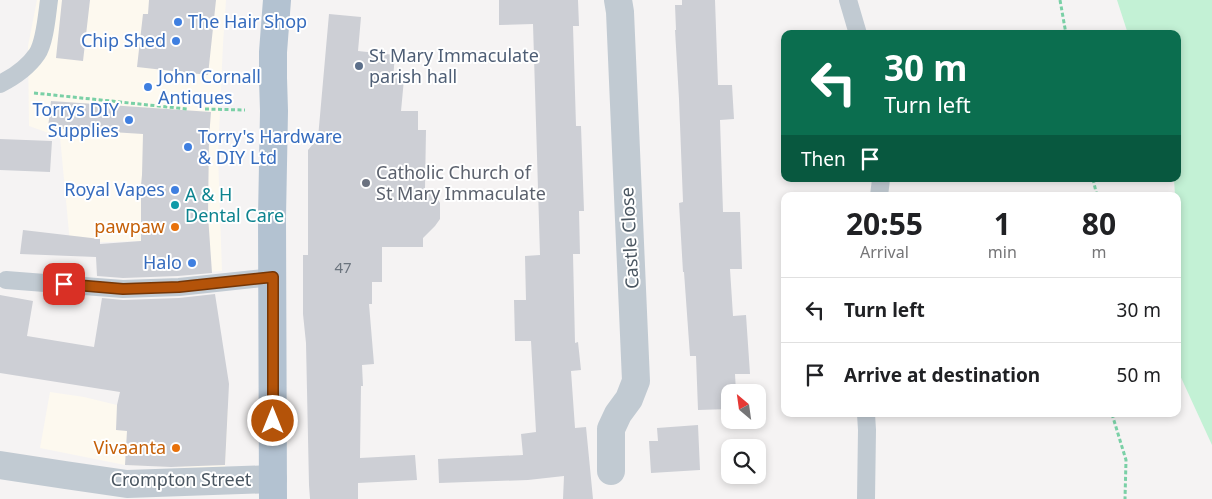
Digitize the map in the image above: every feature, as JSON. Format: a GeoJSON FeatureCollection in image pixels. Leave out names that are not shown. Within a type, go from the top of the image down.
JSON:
{"type":"FeatureCollection","features":[{"type":"Feature","properties":{"kind":"main road"},"geometry":{"type":"LineString","coordinates":[[273,489],[273,52],[277,0]]}},
{"type":"Feature","properties":{"kind":"street","name":"Castle Close"},"geometry":{"type":"LineString","coordinates":[[611,471],[611,429],[618,414],[629,399],[636,381],[618,0]]}},
{"type":"Feature","properties":{"kind":"street","name":"Crompton Street"},"geometry":{"type":"LineString","coordinates":[[0,465],[127,484],[273,489]]}},
{"type":"Feature","properties":{"kind":"lane"},"geometry":{"type":"LineString","coordinates":[[6,80],[29,63],[38,53],[42,44],[49,0]]}},
{"type":"Feature","properties":{"kind":"lane"},"geometry":{"type":"LineString","coordinates":[[848,0],[857,30]]}},
{"type":"Feature","properties":{"kind":"lane"},"geometry":{"type":"LineString","coordinates":[[6,280],[123,289],[179,287],[273,277]]}},
{"type":"Feature","properties":{"kind":"lane"},"geometry":{"type":"LineString","coordinates":[[866,417],[866,499]]}},
{"type":"Feature","properties":{"kind":"path"},"geometry":{"type":"LineString","coordinates":[[1060,0],[1065,30]]}},
{"type":"Feature","properties":{"kind":"path"},"geometry":{"type":"LineString","coordinates":[[6,80],[17,92],[187,109]]}},
{"type":"Feature","properties":{"kind":"path"},"geometry":{"type":"LineString","coordinates":[[205,109],[274,111]]}},
{"type":"Feature","properties":{"kind":"path"},"geometry":{"type":"LineString","coordinates":[[1113,417],[1126,460],[1124,499]]}},
{"type":"Feature","properties":{"kind":"shaded area"},"geometry":{"type":"Polygon","coordinates":[[[37,0],[226,0],[218,155],[222,271],[174,274],[142,241],[70,243],[60,137],[29,126],[28,46],[37,0]]]}},
{"type":"Feature","properties":{"kind":"shaded area"},"geometry":{"type":"Polygon","coordinates":[[[50,392],[84,397],[117,405],[228,409],[225,469],[125,465],[40,448],[50,392]]]}},
{"type":"Feature","properties":{"kind":"green space"},"geometry":{"type":"Polygon","coordinates":[[[1117,0],[1212,0],[1212,445],[1181,378],[1181,192],[1175,192],[1174,182],[1181,182],[1181,30],[1127,30],[1117,0]]]}},
{"type":"Feature","properties":{"kind":"building"},"geometry":{"type":"Polygon","coordinates":[[[62,0],[90,0],[83,61],[56,58],[62,0]]]}},
{"type":"Feature","properties":{"kind":"building"},"geometry":{"type":"Polygon","coordinates":[[[149,0],[216,0],[208,75],[137,67],[143,14],[148,14],[149,0]]]}},
{"type":"Feature","properties":{"kind":"building"},"geometry":{"type":"Polygon","coordinates":[[[499,0],[578,0],[579,26],[573,26],[576,126],[581,126],[584,211],[579,211],[580,254],[573,254],[575,343],[578,342],[581,370],[571,371],[575,428],[586,427],[593,499],[563,499],[564,476],[528,480],[439,483],[438,459],[523,455],[521,434],[536,432],[531,341],[515,341],[514,300],[526,300],[525,256],[540,255],[533,24],[499,25],[499,0]]]}},
{"type":"Feature","properties":{"kind":"building"},"geometry":{"type":"Polygon","coordinates":[[[682,0],[715,0],[718,85],[732,85],[734,119],[720,120],[723,212],[740,212],[742,269],[730,269],[733,316],[746,315],[750,374],[735,374],[736,384],[721,384],[721,409],[698,410],[696,356],[690,356],[679,203],[683,202],[675,30],[675,5],[682,5],[682,0]]]}},
{"type":"Feature","properties":{"kind":"building"},"geometry":{"type":"Polygon","coordinates":[[[329,14],[361,17],[358,51],[395,55],[393,78],[404,79],[401,111],[418,111],[418,130],[426,130],[425,188],[440,203],[440,219],[423,238],[423,247],[382,247],[382,282],[372,282],[372,304],[369,304],[374,364],[362,365],[360,458],[415,455],[417,480],[358,483],[358,499],[310,499],[309,485],[306,343],[303,314],[303,255],[308,255],[308,150],[318,138],[329,14]]]}},
{"type":"Feature","properties":{"kind":"building"},"geometry":{"type":"Polygon","coordinates":[[[51,101],[211,112],[208,215],[212,273],[123,278],[97,276],[96,257],[20,254],[23,230],[100,239],[100,244],[141,241],[140,196],[143,134],[48,128],[51,101]]]}},
{"type":"Feature","properties":{"kind":"building"},"geometry":{"type":"Polygon","coordinates":[[[0,139],[52,141],[50,172],[0,170],[0,139]]]}},
{"type":"Feature","properties":{"kind":"building"},"geometry":{"type":"Polygon","coordinates":[[[215,294],[229,384],[225,465],[171,467],[125,465],[127,431],[116,430],[117,405],[120,392],[0,373],[0,295],[33,301],[27,336],[94,347],[102,298],[123,300],[179,298],[215,294]]]}},
{"type":"Feature","properties":{"kind":"building"},"geometry":{"type":"Polygon","coordinates":[[[698,425],[700,470],[651,473],[649,441],[658,441],[657,428],[698,425]]]}},
{"type":"Feature","properties":{"kind":"place","name":"The Hair Shop"},"geometry":{"type":"Point","coordinates":[178,22]}},
{"type":"Feature","properties":{"kind":"place","name":"Chip Shed"},"geometry":{"type":"Point","coordinates":[176,41]}},
{"type":"Feature","properties":{"kind":"place","name":"St Mary Immaculate parish hall"},"geometry":{"type":"Point","coordinates":[359,66]}},
{"type":"Feature","properties":{"kind":"place","name":"John Cornall Antiques"},"geometry":{"type":"Point","coordinates":[148,87]}},
{"type":"Feature","properties":{"kind":"place","name":"Torrys DIY Supplies"},"geometry":{"type":"Point","coordinates":[129,120]}},
{"type":"Feature","properties":{"kind":"place","name":"Torry's Hardware & DIY Ltd"},"geometry":{"type":"Point","coordinates":[188,147]}},
{"type":"Feature","properties":{"kind":"place","name":"Catholic Church of St Mary Immaculate"},"geometry":{"type":"Point","coordinates":[366,183]}},
{"type":"Feature","properties":{"kind":"place","name":"Royal Vapes"},"geometry":{"type":"Point","coordinates":[175,190]}},
{"type":"Feature","properties":{"kind":"place","name":"A & H Dental Care"},"geometry":{"type":"Point","coordinates":[175,205]}},
{"type":"Feature","properties":{"kind":"place","name":"pawpaw"},"geometry":{"type":"Point","coordinates":[175,227]}},
{"type":"Feature","properties":{"kind":"place","name":"Halo"},"geometry":{"type":"Point","coordinates":[192,263]}},
{"type":"Feature","properties":{"kind":"place","name":"Vivaanta"},"geometry":{"type":"Point","coordinates":[176,448]}},
{"type":"Feature","properties":{"kind":"route"},"geometry":{"type":"LineString","coordinates":[[64,284],[123,289],[179,287],[273,277],[273,421]]}}]}
